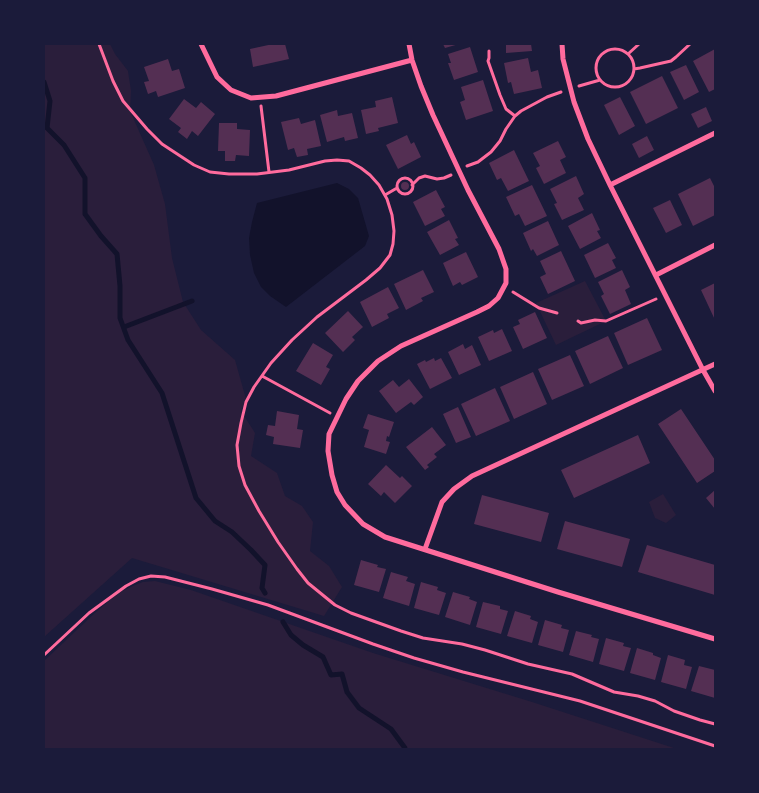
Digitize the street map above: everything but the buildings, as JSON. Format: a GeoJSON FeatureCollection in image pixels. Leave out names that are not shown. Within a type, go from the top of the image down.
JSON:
{"type":"FeatureCollection","features":[{"type":"Feature","properties":{"kind":"street"},"geometry":{"type":"LineString","coordinates":[[201,44],[216,77],[230,90],[251,98],[276,96],[412,60]]}},
{"type":"Feature","properties":{"kind":"street"},"geometry":{"type":"LineString","coordinates":[[409,44],[412,60],[433,115],[458,170],[499,249],[506,269],[506,283],[498,298],[489,306],[401,346],[378,361],[358,381],[329,434],[328,451],[337,492],[345,505],[362,524],[386,537],[558,592],[715,639]]}},
{"type":"Feature","properties":{"kind":"street"},"geometry":{"type":"LineString","coordinates":[[562,44],[563,59],[574,102],[588,139],[715,391]]}},
{"type":"Feature","properties":{"kind":"street"},"geometry":{"type":"LineString","coordinates":[[610,185],[715,133]]}},
{"type":"Feature","properties":{"kind":"street"},"geometry":{"type":"LineString","coordinates":[[656,275],[715,245]]}},
{"type":"Feature","properties":{"kind":"street"},"geometry":{"type":"LineString","coordinates":[[425,549],[442,502],[454,489],[472,476],[715,364]]}},
{"type":"Feature","properties":{"kind":"path"},"geometry":{"type":"LineString","coordinates":[[628,54],[638,44]]}},
{"type":"Feature","properties":{"kind":"path"},"geometry":{"type":"LineString","coordinates":[[634,69],[671,61],[690,44]]}},
{"type":"Feature","properties":{"kind":"path"},"geometry":{"type":"LineString","coordinates":[[619,49],[628,54],[632,58],[634,69],[631,80],[625,85],[612,88],[600,80],[596,68],[598,60],[603,54],[610,50],[619,49]]}},
{"type":"Feature","properties":{"kind":"path"},"geometry":{"type":"LineString","coordinates":[[489,50],[488,61],[500,94],[506,109],[515,116]]}},
{"type":"Feature","properties":{"kind":"path"},"geometry":{"type":"LineString","coordinates":[[397,188],[405,194],[410,192],[412,185],[419,178],[425,176],[437,179],[444,178],[478,162],[491,152],[500,141],[515,116],[528,107],[547,97],[600,80]]}},
{"type":"Feature","properties":{"kind":"path"},"geometry":{"type":"LineString","coordinates":[[260,98],[269,172]]}},
{"type":"Feature","properties":{"kind":"path"},"geometry":{"type":"LineString","coordinates":[[385,196],[397,188],[399,182],[404,179],[409,180],[412,185]]}},
{"type":"Feature","properties":{"kind":"path"},"geometry":{"type":"LineString","coordinates":[[503,288],[516,293],[539,308],[557,313]]}},
{"type":"Feature","properties":{"kind":"path"},"geometry":{"type":"LineString","coordinates":[[578,320],[581,323],[595,320],[606,321],[666,295]]}},
{"type":"Feature","properties":{"kind":"path"},"geometry":{"type":"LineString","coordinates":[[262,376],[337,417]]}},
{"type":"Feature","properties":{"kind":"path"},"geometry":{"type":"LineString","coordinates":[[44,655],[90,613],[126,586],[139,579],[152,576],[165,577],[268,605],[414,658],[580,701],[715,746]]}},
{"type":"Feature","properties":{"kind":"shaded area"},"geometry":{"type":"Polygon","coordinates":[[[44,44],[110,44],[128,71],[131,91],[130,111],[154,165],[165,204],[172,258],[183,302],[201,330],[235,360],[246,399],[241,411],[255,433],[251,456],[277,473],[285,496],[302,506],[313,522],[310,551],[329,566],[342,587],[324,616],[132,558],[44,637],[44,44]]]}},
{"type":"Feature","properties":{"kind":"shaded area"},"geometry":{"type":"Polygon","coordinates":[[[337,183],[349,189],[358,198],[369,236],[365,246],[286,307],[261,287],[254,273],[249,238],[257,203],[337,183]]]}},
{"type":"Feature","properties":{"kind":"shaded area"},"geometry":{"type":"Polygon","coordinates":[[[585,281],[606,321],[556,345],[536,303],[585,281]]]}},
{"type":"Feature","properties":{"kind":"shaded area"},"geometry":{"type":"Polygon","coordinates":[[[663,494],[676,515],[666,523],[655,518],[649,502],[663,494]]]}},
{"type":"Feature","properties":{"kind":"shaded area"},"geometry":{"type":"Polygon","coordinates":[[[155,581],[191,590],[373,653],[677,749],[44,749],[44,661],[96,612],[122,591],[143,582],[155,581]]]}},
{"type":"Feature","properties":{"kind":"waterway"},"geometry":{"type":"LineString","coordinates":[[44,82],[50,101],[47,128],[64,145],[85,178],[85,214],[117,254],[120,318],[128,340],[162,393],[196,498],[215,521],[232,532],[265,565],[262,588],[265,593]]}},
{"type":"Feature","properties":{"kind":"waterway"},"geometry":{"type":"LineString","coordinates":[[124,327],[192,301]]}},
{"type":"Feature","properties":{"kind":"waterway"},"geometry":{"type":"LineString","coordinates":[[283,622],[291,635],[323,657],[331,675],[342,674],[347,692],[359,708],[391,729],[405,748]]}}]}
